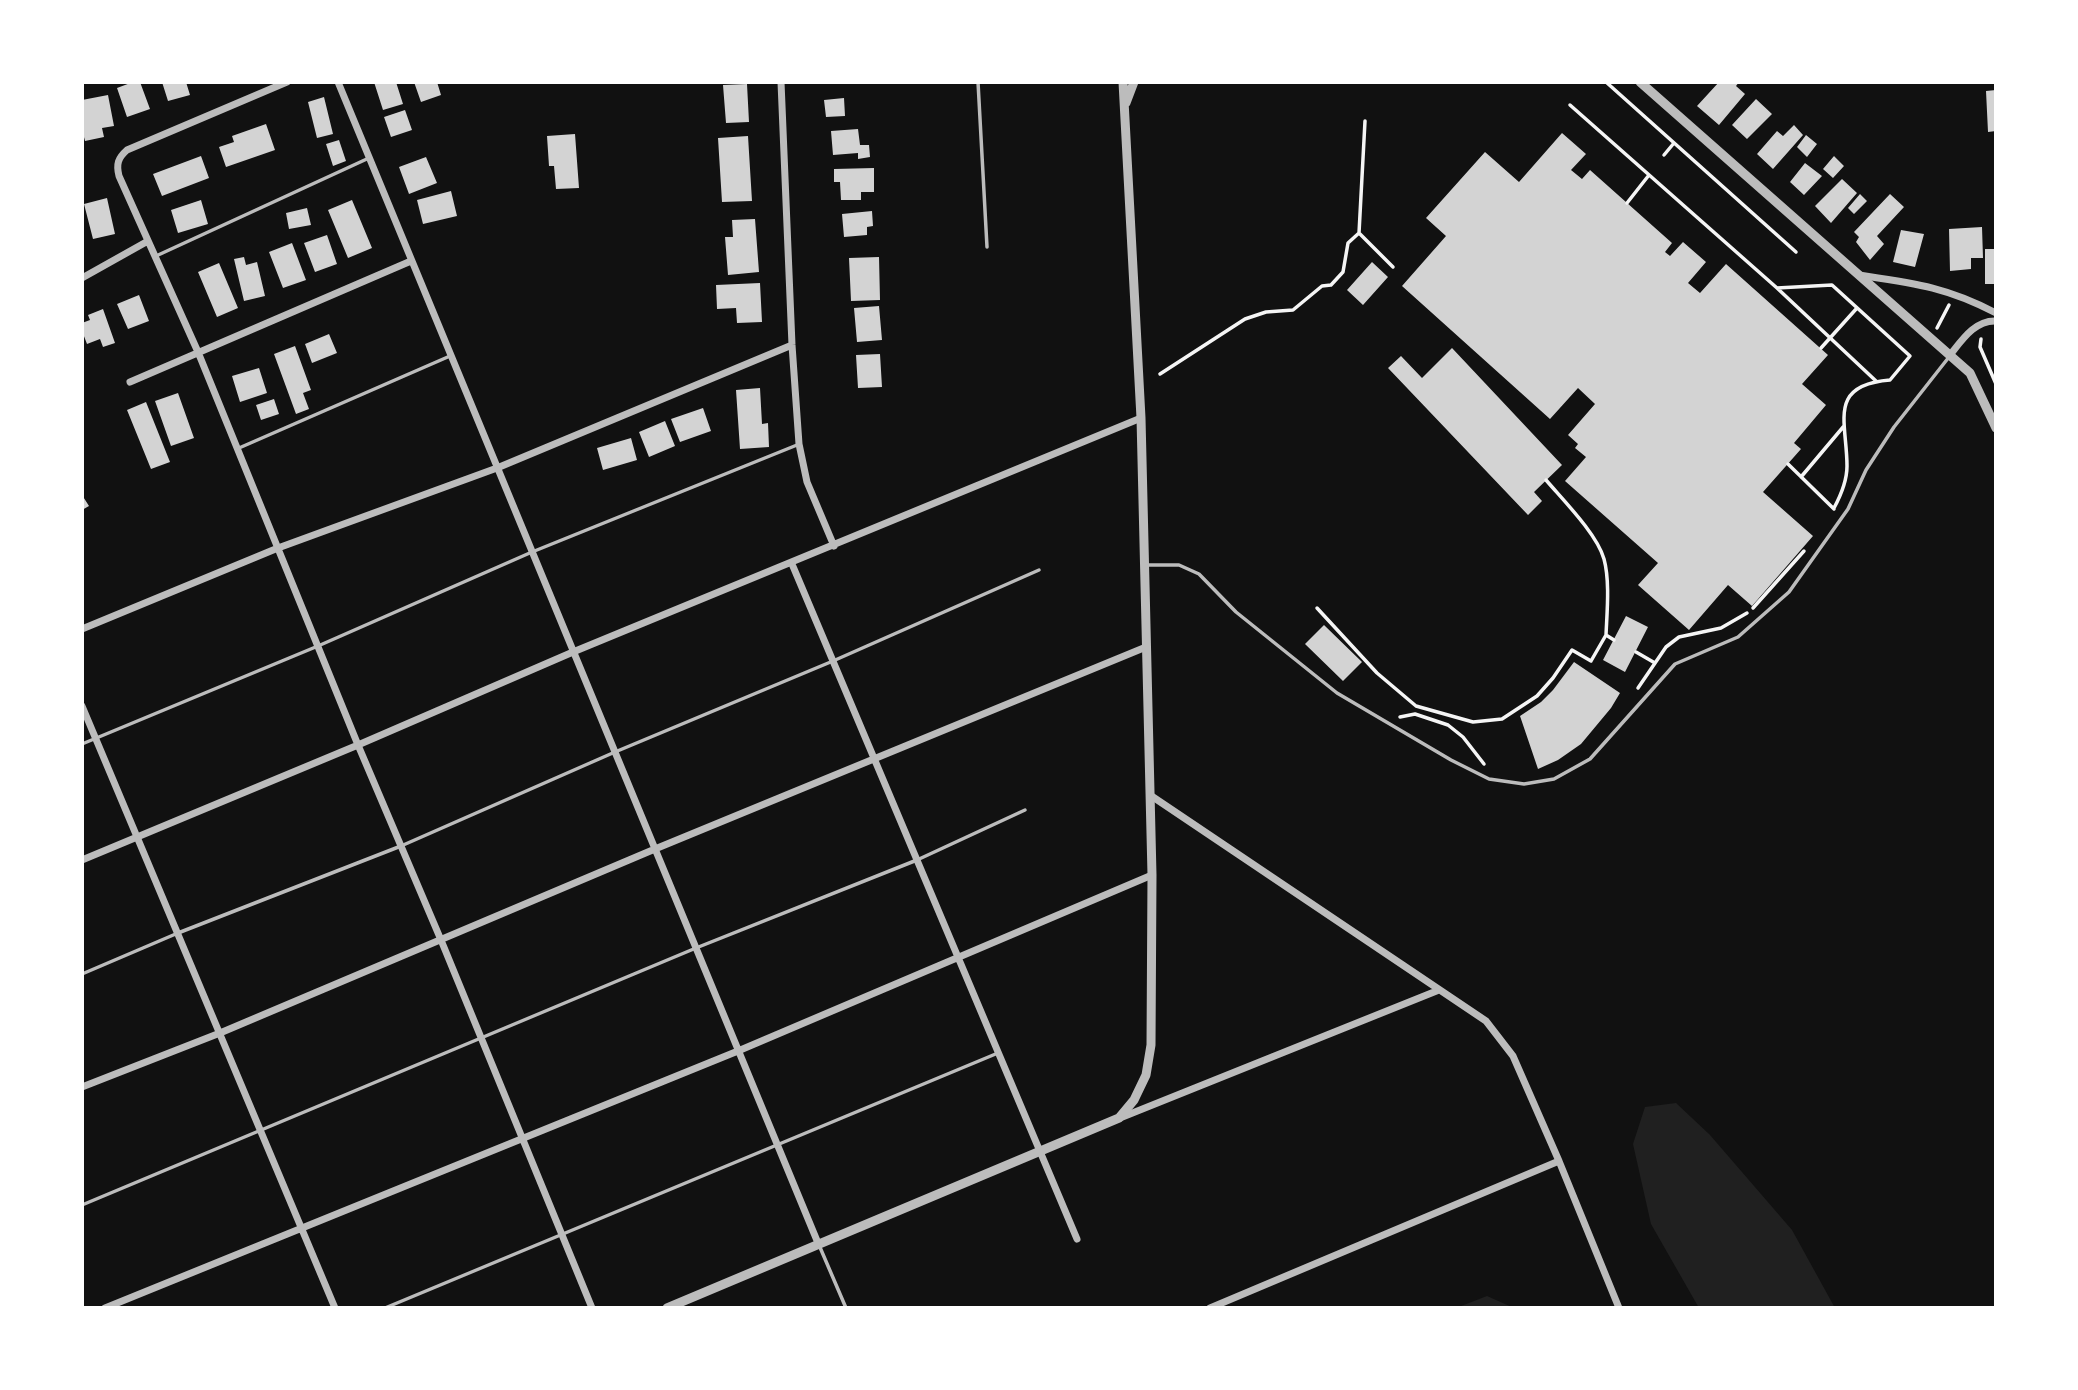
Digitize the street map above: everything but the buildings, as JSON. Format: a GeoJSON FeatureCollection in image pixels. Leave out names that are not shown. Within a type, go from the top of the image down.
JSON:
{"type":"FeatureCollection","features":[{"type":"Feature","properties":{"kind":"street"},"geometry":{"type":"LineString","coordinates":[[287,82],[138,144],[120,157],[117,166],[119,176],[198,352],[592,1308]]}},
{"type":"Feature","properties":{"kind":"street"},"geometry":{"type":"LineString","coordinates":[[338,82],[818,1243]]}},
{"type":"Feature","properties":{"kind":"street"},"geometry":{"type":"LineString","coordinates":[[781,82],[799,444],[807,482],[834,546]]}},
{"type":"Feature","properties":{"kind":"street"},"geometry":{"type":"LineString","coordinates":[[1119,1118],[1135,1100],[1146,1075],[1152,1045],[1152,875],[1141,418],[1123,82]]}},
{"type":"Feature","properties":{"kind":"street"},"geometry":{"type":"LineString","coordinates":[[1124,108],[1134,82]]}},
{"type":"Feature","properties":{"kind":"street"},"geometry":{"type":"LineString","coordinates":[[1640,82],[1970,373],[1996,428]]}},
{"type":"Feature","properties":{"kind":"street"},"geometry":{"type":"LineString","coordinates":[[82,278],[148,241]]}},
{"type":"Feature","properties":{"kind":"street"},"geometry":{"type":"LineString","coordinates":[[130,382],[411,261]]}},
{"type":"Feature","properties":{"kind":"street"},"geometry":{"type":"LineString","coordinates":[[1860,275],[1926,285],[1968,299],[1996,313]]}},
{"type":"Feature","properties":{"kind":"street"},"geometry":{"type":"LineString","coordinates":[[1950,355],[1967,334],[1985,320],[1996,321]]}},
{"type":"Feature","properties":{"kind":"street"},"geometry":{"type":"LineString","coordinates":[[82,629],[278,548],[497,468],[792,345]]}},
{"type":"Feature","properties":{"kind":"street"},"geometry":{"type":"LineString","coordinates":[[82,860],[573,652],[1141,418]]}},
{"type":"Feature","properties":{"kind":"street"},"geometry":{"type":"LineString","coordinates":[[792,564],[1077,1239]]}},
{"type":"Feature","properties":{"kind":"street"},"geometry":{"type":"LineString","coordinates":[[82,1087],[220,1033],[655,849],[1146,647]]}},
{"type":"Feature","properties":{"kind":"street"},"geometry":{"type":"LineString","coordinates":[[82,706],[335,1308]]}},
{"type":"Feature","properties":{"kind":"street"},"geometry":{"type":"LineString","coordinates":[[1150,795],[1486,1021],[1513,1056],[1619,1308]]}},
{"type":"Feature","properties":{"kind":"street"},"geometry":{"type":"LineString","coordinates":[[104,1308],[738,1051],[1152,875]]}},
{"type":"Feature","properties":{"kind":"street"},"geometry":{"type":"LineString","coordinates":[[667,1308],[1119,1118],[1439,990]]}},
{"type":"Feature","properties":{"kind":"street"},"geometry":{"type":"LineString","coordinates":[[1210,1308],[1559,1161]]}},
{"type":"Feature","properties":{"kind":"lane"},"geometry":{"type":"LineString","coordinates":[[978,82],[987,247]]}},
{"type":"Feature","properties":{"kind":"lane"},"geometry":{"type":"LineString","coordinates":[[156,256],[369,158]]}},
{"type":"Feature","properties":{"kind":"lane"},"geometry":{"type":"LineString","coordinates":[[237,449],[451,355]]}},
{"type":"Feature","properties":{"kind":"lane"},"geometry":{"type":"LineString","coordinates":[[1144,565],[1179,565],[1199,574],[1236,612],[1337,693],[1451,760],[1489,779],[1524,784],[1554,779],[1590,759],[1675,664],[1738,637],[1789,592],[1849,509],[1866,470],[1894,427],[1950,355]]}},
{"type":"Feature","properties":{"kind":"lane"},"geometry":{"type":"LineString","coordinates":[[82,744],[318,646],[532,552],[799,444]]}},
{"type":"Feature","properties":{"kind":"lane"},"geometry":{"type":"LineString","coordinates":[[82,974],[178,933],[401,846],[1039,570]]}},
{"type":"Feature","properties":{"kind":"lane"},"geometry":{"type":"LineString","coordinates":[[82,1205],[696,948],[917,859],[1025,810]]}},
{"type":"Feature","properties":{"kind":"lane"},"geometry":{"type":"LineString","coordinates":[[385,1308],[999,1053]]}},
{"type":"Feature","properties":{"kind":"lane"},"geometry":{"type":"LineString","coordinates":[[818,1243],[846,1308]]}},
{"type":"Feature","properties":{"kind":"path"},"geometry":{"type":"LineString","coordinates":[[1605,82],[1796,252]]}},
{"type":"Feature","properties":{"kind":"path"},"geometry":{"type":"LineString","coordinates":[[1570,105],[1777,288],[1876,381]]}},
{"type":"Feature","properties":{"kind":"path"},"geometry":{"type":"LineString","coordinates":[[1160,374],[1245,319],[1266,312],[1293,310],[1322,286],[1331,285],[1343,272],[1348,243],[1359,233],[1365,121]]}},
{"type":"Feature","properties":{"kind":"path"},"geometry":{"type":"LineString","coordinates":[[1664,155],[1674,143]]}},
{"type":"Feature","properties":{"kind":"path"},"geometry":{"type":"LineString","coordinates":[[1627,203],[1649,175]]}},
{"type":"Feature","properties":{"kind":"path"},"geometry":{"type":"LineString","coordinates":[[1359,233],[1393,267]]}},
{"type":"Feature","properties":{"kind":"path"},"geometry":{"type":"LineString","coordinates":[[1777,288],[1832,285],[1910,356],[1890,380],[1867,382],[1849,396],[1843,426],[1847,468],[1842,494],[1829,518]]}},
{"type":"Feature","properties":{"kind":"path"},"geometry":{"type":"LineString","coordinates":[[1937,328],[1949,304]]}},
{"type":"Feature","properties":{"kind":"path"},"geometry":{"type":"LineString","coordinates":[[1821,348],[1857,307]]}},
{"type":"Feature","properties":{"kind":"path"},"geometry":{"type":"LineString","coordinates":[[1981,340],[1982,355],[1996,384]]}},
{"type":"Feature","properties":{"kind":"path"},"geometry":{"type":"LineString","coordinates":[[1801,477],[1843,426]]}},
{"type":"Feature","properties":{"kind":"path"},"geometry":{"type":"LineString","coordinates":[[1788,464],[1833,509]]}},
{"type":"Feature","properties":{"kind":"path"},"geometry":{"type":"LineString","coordinates":[[1317,608],[1377,673],[1416,706],[1473,722],[1502,719],[1537,696],[1572,650],[1591,660],[1606,635],[1608,601],[1604,558],[1587,529],[1546,480]]}},
{"type":"Feature","properties":{"kind":"path"},"geometry":{"type":"LineString","coordinates":[[1636,691],[1666,647],[1679,637],[1721,628],[1745,615],[1810,544]]}},
{"type":"Feature","properties":{"kind":"path"},"geometry":{"type":"LineString","coordinates":[[1606,635],[1614,639]]}},
{"type":"Feature","properties":{"kind":"path"},"geometry":{"type":"LineString","coordinates":[[1636,652],[1655,663]]}},
{"type":"Feature","properties":{"kind":"path"},"geometry":{"type":"LineString","coordinates":[[1389,712],[1401,717],[1415,714],[1448,725],[1463,737],[1484,765],[1491,768]]}},
{"type":"Feature","properties":{"kind":"shaded area"},"geometry":{"type":"Polygon","coordinates":[[[1676,1103],[1710,1135],[1792,1230],[1835,1308],[1699,1308],[1651,1224],[1633,1144],[1645,1107],[1676,1103]]]}},
{"type":"Feature","properties":{"kind":"shaded area"},"geometry":{"type":"Polygon","coordinates":[[[1487,1296],[1514,1308],[1456,1308],[1487,1296]]]}}]}
